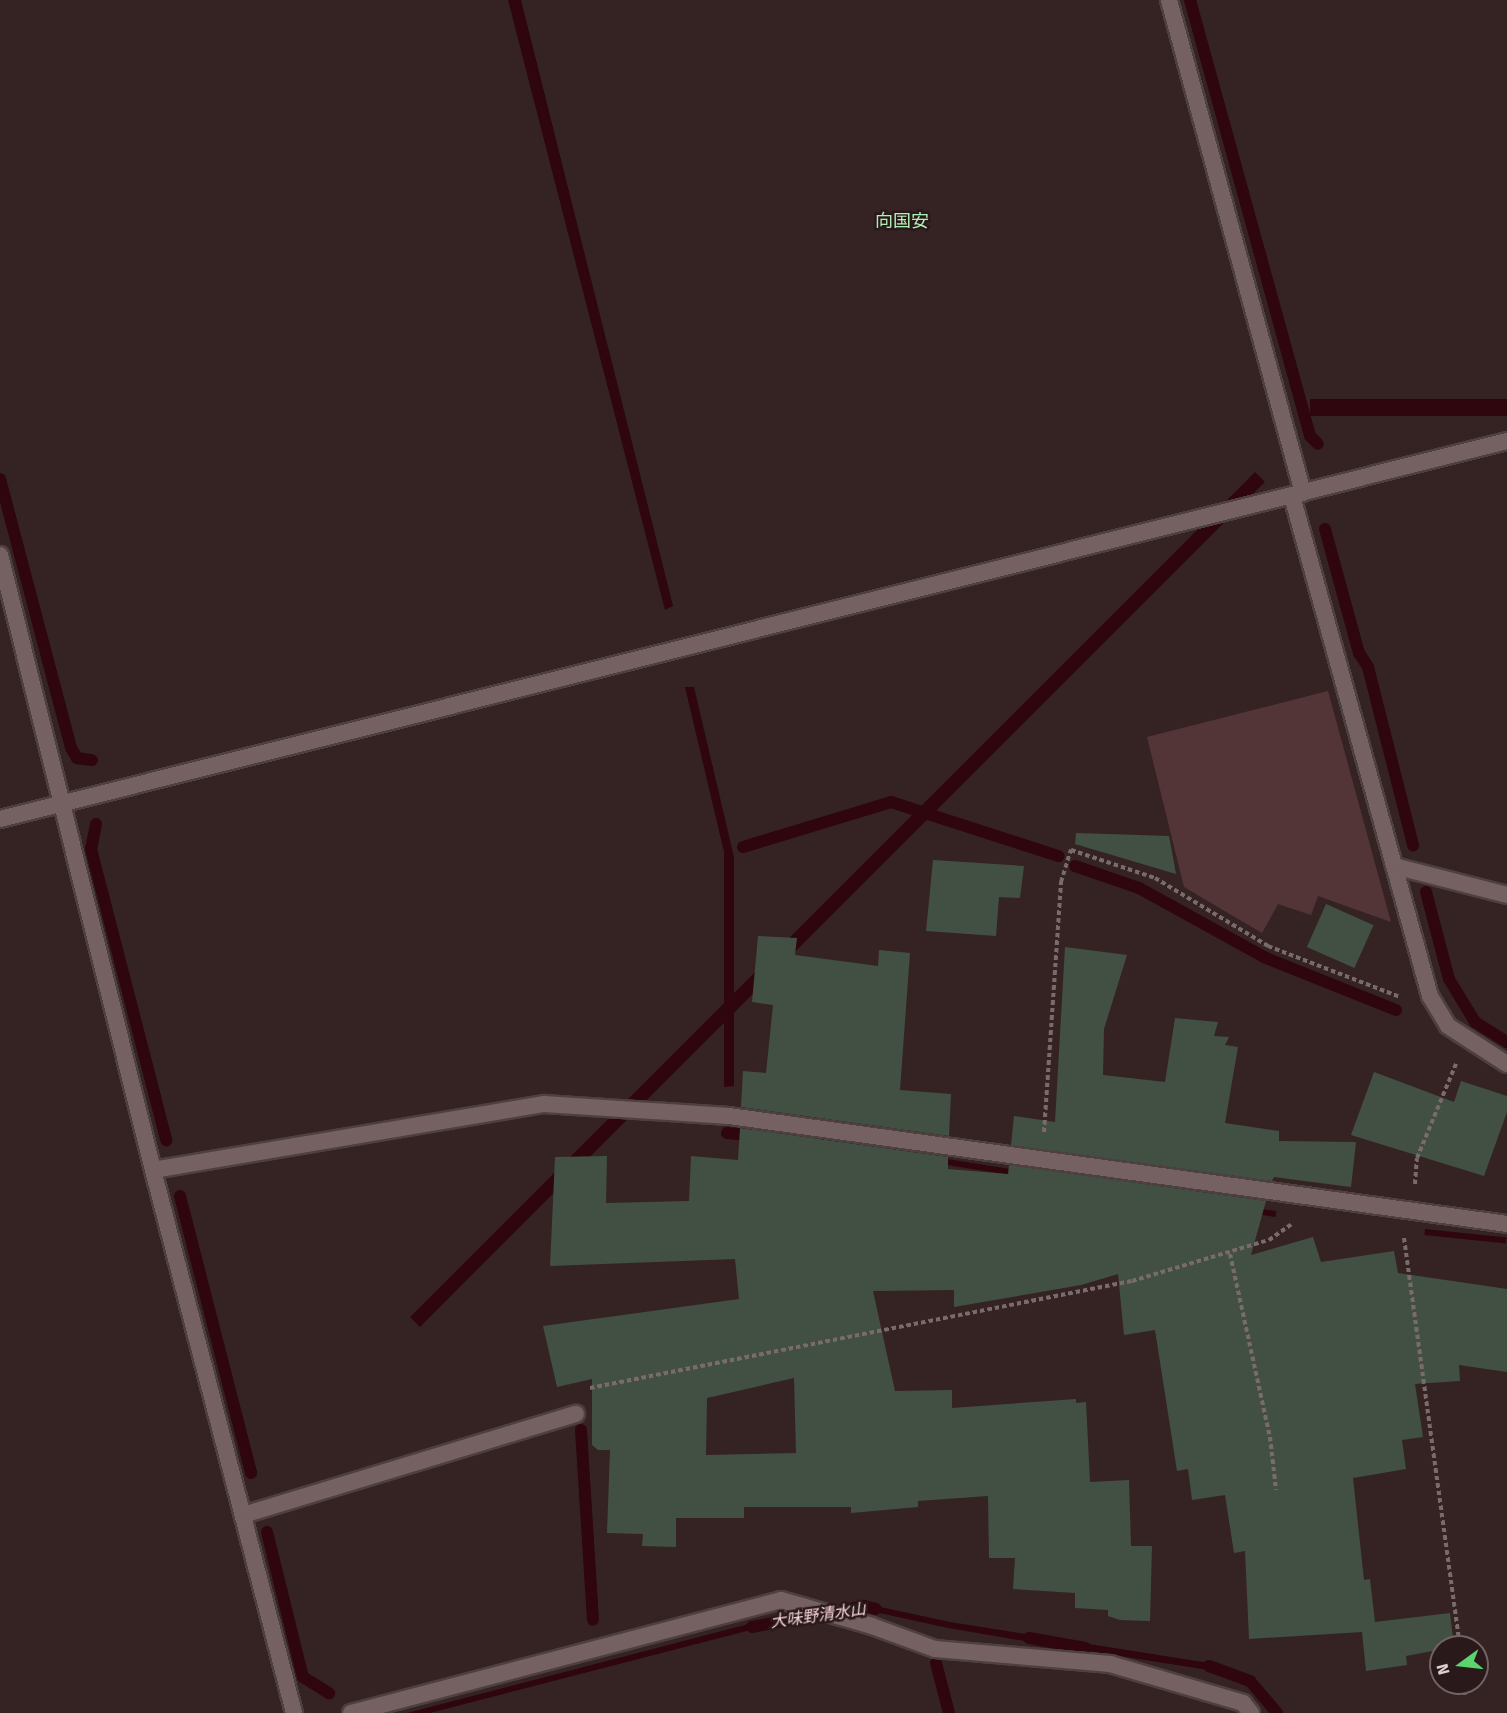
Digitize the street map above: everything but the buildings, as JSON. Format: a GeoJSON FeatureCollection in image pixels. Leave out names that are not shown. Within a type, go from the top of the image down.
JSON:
{"type":"FeatureCollection","features":[{"type":"Feature","properties":{"kind":"street"},"geometry":{"type":"LineString","coordinates":[[1168,0],[1430,996],[1448,1026],[1507,1064]]}},
{"type":"Feature","properties":{"kind":"street"},"geometry":{"type":"LineString","coordinates":[[0,819],[1507,441]]}},
{"type":"Feature","properties":{"kind":"street"},"geometry":{"type":"LineString","coordinates":[[0,555],[64,802],[153,1170],[294,1713]]}},
{"type":"Feature","properties":{"kind":"street"},"geometry":{"type":"LineString","coordinates":[[1394,866],[1507,895]]}},
{"type":"Feature","properties":{"kind":"street"},"geometry":{"type":"LineString","coordinates":[[153,1170],[544,1104],[729,1116],[1042,1162],[1507,1224]]}},
{"type":"Feature","properties":{"kind":"street"},"geometry":{"type":"LineString","coordinates":[[243,1515],[576,1414]]}},
{"type":"Feature","properties":{"kind":"street"},"geometry":{"type":"LineString","coordinates":[[351,1713],[781,1600],[872,1626],[934,1649],[1110,1664],[1243,1704],[1251,1713]]}},
{"type":"Feature","properties":{"kind":"path"},"geometry":{"type":"LineString","coordinates":[[1042,1162],[1061,882],[1071,849],[1155,878],[1268,946],[1440,1013]]}},
{"type":"Feature","properties":{"kind":"path"},"geometry":{"type":"LineString","coordinates":[[1459,1635],[1408,1212],[1417,1158],[1467,1039]]}},
{"type":"Feature","properties":{"kind":"path"},"geometry":{"type":"LineString","coordinates":[[576,1414],[588,1388],[1132,1281],[1230,1254],[1287,1231],[1304,1198]]}},
{"type":"Feature","properties":{"kind":"path"},"geometry":{"type":"LineString","coordinates":[[1230,1254],[1270,1437],[1276,1490]]}},
{"type":"Feature","properties":{"kind":"shaded area"},"geometry":{"type":"Polygon","coordinates":[[[508,0],[521,0],[673,606],[665,610],[508,0]]]}},
{"type":"Feature","properties":{"kind":"shaded area"},"geometry":{"type":"Polygon","coordinates":[[[1310,399],[1507,399],[1507,416],[1310,416],[1310,399]]]}},
{"type":"Feature","properties":{"kind":"shaded area"},"geometry":{"type":"Polygon","coordinates":[[[1255,472],[1265,482],[420,1327],[410,1317],[1255,472]]]}},
{"type":"Feature","properties":{"kind":"shaded area"},"geometry":{"type":"Polygon","coordinates":[[[685,687],[694,687],[734,857],[734,1086],[724,1087],[724,852],[685,687]]]}},
{"type":"Feature","properties":{"kind":"shaded area"},"geometry":{"type":"Polygon","coordinates":[[[1328,691],[1391,922],[1318,896],[1311,915],[1278,904],[1262,933],[1184,887],[1147,737],[1328,691]]]}},
{"type":"Feature","properties":{"kind":"shaded area"},"geometry":{"type":"Polygon","coordinates":[[[821,1139],[1276,1211],[1275,1217],[820,1145],[821,1139]]]}},
{"type":"Feature","properties":{"kind":"shaded area"},"geometry":{"type":"Polygon","coordinates":[[[1425,1229],[1507,1238],[1506,1244],[1424,1235],[1425,1229]]]}},
{"type":"Feature","properties":{"kind":"shaded area"},"geometry":{"type":"Polygon","coordinates":[[[862,1603],[950,1622],[1044,1637],[1042,1644],[948,1628],[861,1609],[862,1603]]]}},
{"type":"Feature","properties":{"kind":"shaded area"},"geometry":{"type":"Polygon","coordinates":[[[764,1620],[766,1626],[430,1713],[407,1713],[764,1620]]]}},
{"type":"Feature","properties":{"kind":"shaded area"},"geometry":{"type":"Polygon","coordinates":[[[1070,1641],[1225,1666],[1224,1672],[1069,1648],[1070,1641]]]}},
{"type":"Feature","properties":{"kind":"shaded area"},"geometry":{"type":"Polygon","coordinates":[[[1252,1678],[1281,1713],[1273,1713],[1246,1682],[1252,1678]]]}},
{"type":"Feature","properties":{"kind":"waterway"},"geometry":{"type":"LineString","coordinates":[[1190,0],[1310,436],[1318,444]]}},
{"type":"Feature","properties":{"kind":"waterway"},"geometry":{"type":"LineString","coordinates":[[0,479],[71,748],[77,758],[92,760]]}},
{"type":"Feature","properties":{"kind":"waterway"},"geometry":{"type":"LineString","coordinates":[[1325,529],[1359,653],[1368,667],[1413,845]]}},
{"type":"Feature","properties":{"kind":"waterway"},"geometry":{"type":"LineString","coordinates":[[743,847],[891,802],[1058,856]]}},
{"type":"Feature","properties":{"kind":"waterway"},"geometry":{"type":"LineString","coordinates":[[96,824],[91,849],[166,1140]]}},
{"type":"Feature","properties":{"kind":"waterway"},"geometry":{"type":"LineString","coordinates":[[1075,866],[1139,888],[1266,958],[1396,1010]]}},
{"type":"Feature","properties":{"kind":"waterway"},"geometry":{"type":"LineString","coordinates":[[1426,892],[1449,979],[1475,1022],[1507,1042]]}},
{"type":"Feature","properties":{"kind":"waterway"},"geometry":{"type":"LineString","coordinates":[[727,1133],[754,1136]]}},
{"type":"Feature","properties":{"kind":"waterway"},"geometry":{"type":"LineString","coordinates":[[180,1196],[251,1473]]}},
{"type":"Feature","properties":{"kind":"waterway"},"geometry":{"type":"LineString","coordinates":[[581,1430],[593,1620]]}},
{"type":"Feature","properties":{"kind":"waterway"},"geometry":{"type":"LineString","coordinates":[[267,1532],[303,1677],[329,1693]]}},
{"type":"Feature","properties":{"kind":"waterway","name":"大味野清水山"},"geometry":{"type":"LineString","coordinates":[[752,1627],[864,1606],[876,1609]]}},
{"type":"Feature","properties":{"kind":"waterway","name":"大味野清水山"},"geometry":{"type":"LineString","coordinates":[[1029,1638],[1085,1648]]}},
{"type":"Feature","properties":{"kind":"waterway"},"geometry":{"type":"LineString","coordinates":[[936,1663],[949,1713]]}},
{"type":"Feature","properties":{"kind":"waterway","name":"大味野清水山"},"geometry":{"type":"LineString","coordinates":[[1209,1666],[1250,1681],[1277,1713]]}},
{"type":"Feature","properties":{"kind":"district","name":"向国安"},"geometry":{"type":"Point","coordinates":[902,221]}}]}
